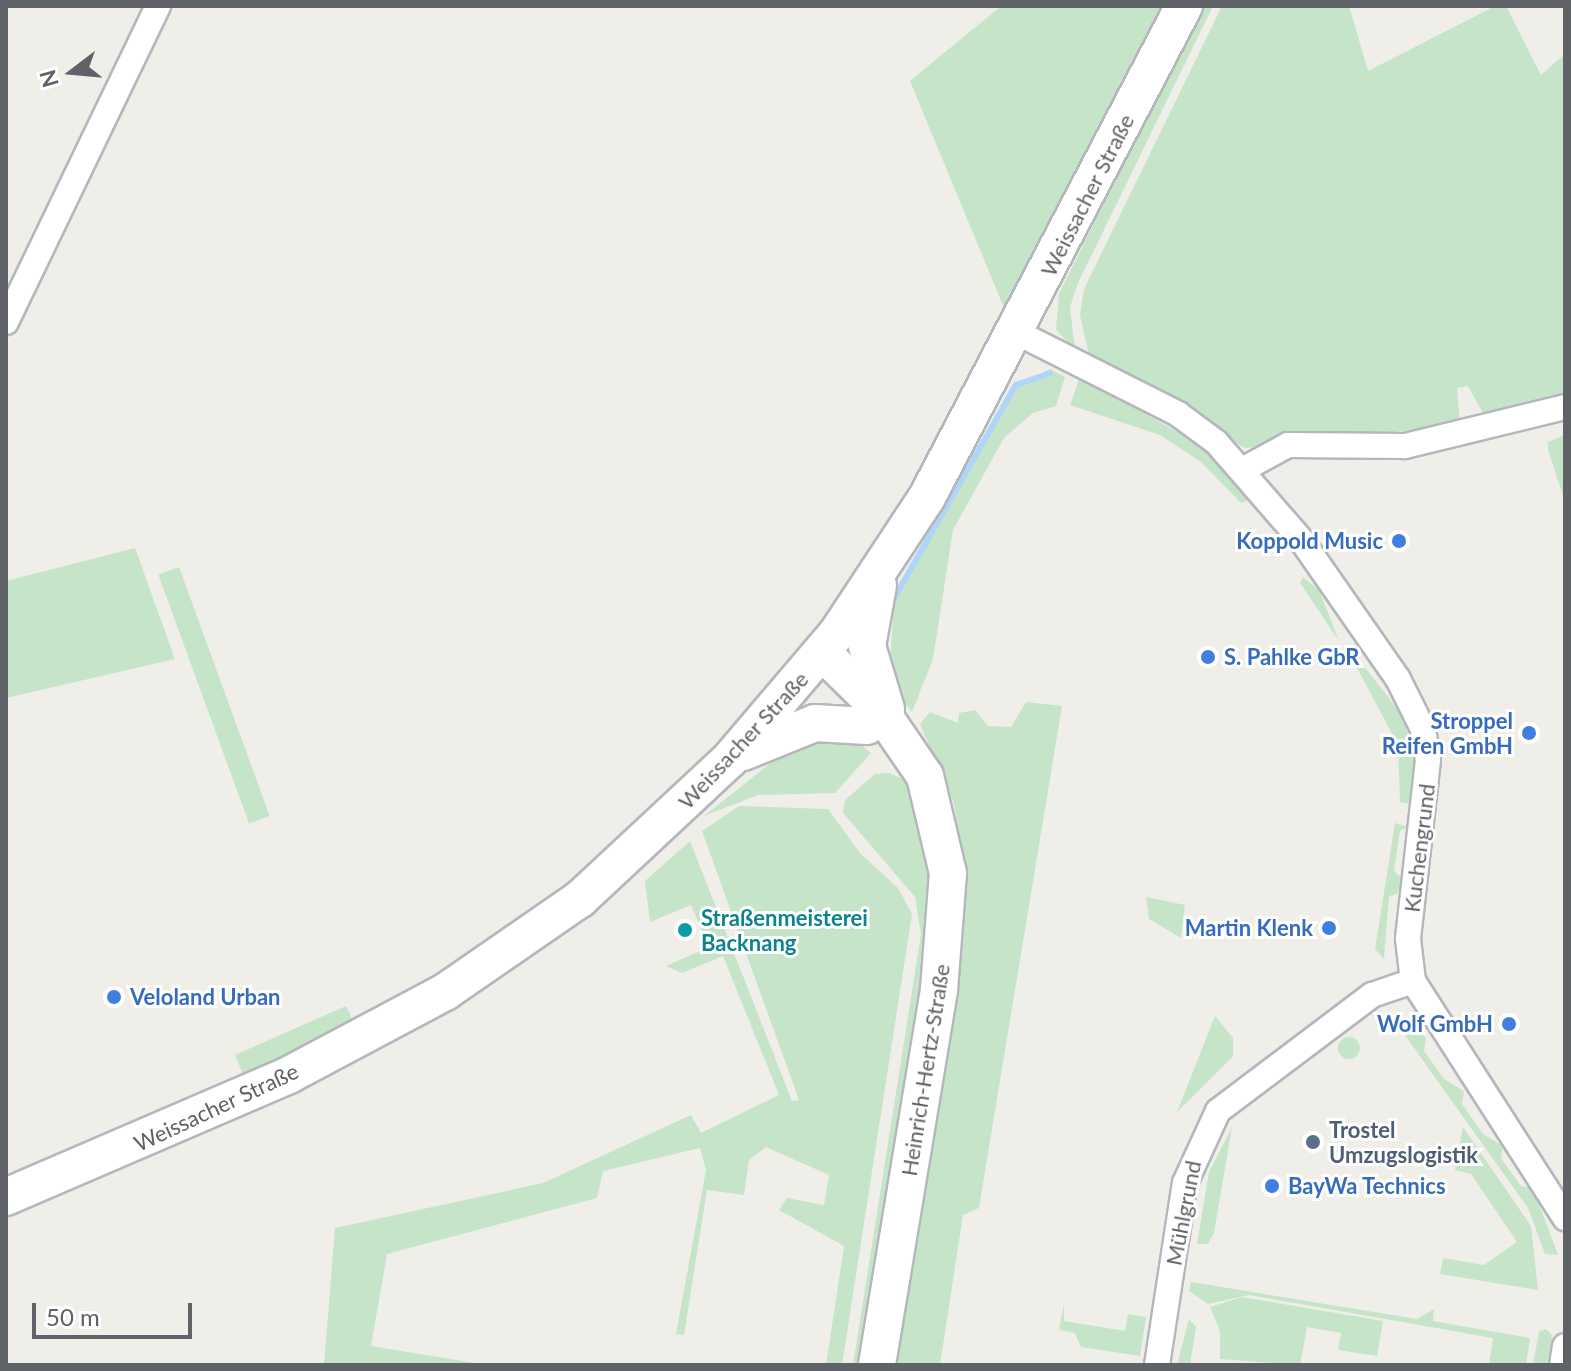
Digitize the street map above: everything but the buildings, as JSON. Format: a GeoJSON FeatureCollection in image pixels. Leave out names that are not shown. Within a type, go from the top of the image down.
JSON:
{"type":"FeatureCollection","features":[{"type":"Feature","properties":{"kind":"main road","name":"Weissacher Straße"},"geometry":{"type":"LineString","coordinates":[[12,1200],[289,1075],[445,992],[580,899],[730,759],[814,663],[881,573],[1016,332],[1184,6]]}},
{"type":"Feature","properties":{"kind":"main road"},"geometry":{"type":"LineString","coordinates":[[881,573],[869,663],[905,742]]}},
{"type":"Feature","properties":{"kind":"main road"},"geometry":{"type":"LineString","coordinates":[[814,663],[867,726],[925,776]]}},
{"type":"Feature","properties":{"kind":"main road","name":"Heinrich-Hertz-Straße"},"geometry":{"type":"LineString","coordinates":[[814,663],[905,742],[925,776],[944,839],[947,918],[877,1365]]}},
{"type":"Feature","properties":{"kind":"main road"},"geometry":{"type":"LineString","coordinates":[[730,759],[815,723],[867,726]]}},
{"type":"Feature","properties":{"kind":"street"},"geometry":{"type":"LineString","coordinates":[[6,322],[158,6]]}},
{"type":"Feature","properties":{"kind":"street","name":"Kuchengrund"},"geometry":{"type":"LineString","coordinates":[[1016,332],[1178,414],[1244,469],[1354,613],[1423,729],[1429,780],[1408,939],[1413,981],[1565,1218]]}},
{"type":"Feature","properties":{"kind":"street"},"geometry":{"type":"LineString","coordinates":[[1244,469],[1288,445],[1405,446],[1565,407]]}},
{"type":"Feature","properties":{"kind":"street","name":"Mühlgrund"},"geometry":{"type":"LineString","coordinates":[[1157,1365],[1185,1183],[1218,1111],[1372,995],[1413,981]]}},
{"type":"Feature","properties":{"kind":"street"},"geometry":{"type":"LineString","coordinates":[[1562,1365],[1565,1346]]}},
{"type":"Feature","properties":{"kind":"green space"},"geometry":{"type":"Polygon","coordinates":[[[1001,6],[1167,6],[1007,315],[910,81],[1001,6]]]}},
{"type":"Feature","properties":{"kind":"green space"},"geometry":{"type":"Polygon","coordinates":[[[1200,6],[1213,6],[1078,283],[1070,307],[1075,350],[1056,330],[1059,294],[1200,6]]]}},
{"type":"Feature","properties":{"kind":"green space"},"geometry":{"type":"Polygon","coordinates":[[[1222,6],[1349,6],[1368,71],[1495,6],[1506,6],[1541,75],[1565,54],[1565,399],[1485,417],[1468,386],[1457,388],[1460,425],[1245,448],[1089,355],[1080,315],[1084,289],[1222,6]]]}},
{"type":"Feature","properties":{"kind":"green space"},"geometry":{"type":"Polygon","coordinates":[[[1050,369],[1065,377],[1056,406],[1033,413],[1004,438],[953,530],[933,659],[912,712],[889,683],[894,593],[1012,388],[1050,369]]]}},
{"type":"Feature","properties":{"kind":"green space"},"geometry":{"type":"Polygon","coordinates":[[[1080,377],[1195,442],[1253,499],[1241,503],[1201,462],[1160,435],[1070,405],[1080,377]]]}},
{"type":"Feature","properties":{"kind":"green space"},"geometry":{"type":"Polygon","coordinates":[[[1565,435],[1565,502],[1548,442],[1565,435]]]}},
{"type":"Feature","properties":{"kind":"green space"},"geometry":{"type":"Polygon","coordinates":[[[135,548],[175,659],[6,698],[6,581],[135,548]]]}},
{"type":"Feature","properties":{"kind":"green space"},"geometry":{"type":"Polygon","coordinates":[[[179,567],[270,816],[249,824],[158,575],[179,567]]]}},
{"type":"Feature","properties":{"kind":"green space"},"geometry":{"type":"Polygon","coordinates":[[[1303,577],[1319,590],[1339,641],[1300,583],[1303,577]]]}},
{"type":"Feature","properties":{"kind":"green space"},"geometry":{"type":"Polygon","coordinates":[[[1359,660],[1404,717],[1415,764],[1413,804],[1400,802],[1398,745],[1355,664],[1359,660]]]}},
{"type":"Feature","properties":{"kind":"green space"},"geometry":{"type":"Polygon","coordinates":[[[1026,702],[1062,706],[979,1208],[963,1215],[940,1365],[891,1365],[964,871],[954,804],[920,724],[930,712],[958,723],[959,713],[975,710],[988,726],[1011,727],[1026,702]]]}},
{"type":"Feature","properties":{"kind":"green space"},"geometry":{"type":"Polygon","coordinates":[[[852,738],[871,753],[835,793],[758,795],[704,816],[798,741],[852,738]]]}},
{"type":"Feature","properties":{"kind":"green space"},"geometry":{"type":"Polygon","coordinates":[[[889,773],[906,780],[920,803],[939,883],[868,1365],[853,1365],[921,934],[915,897],[843,813],[845,800],[875,774],[889,773]]]}},
{"type":"Feature","properties":{"kind":"green space"},"geometry":{"type":"Polygon","coordinates":[[[739,806],[828,809],[860,853],[898,888],[912,914],[842,1365],[826,1365],[844,1246],[779,1210],[787,1198],[824,1205],[829,1175],[766,1147],[749,1160],[744,1195],[707,1190],[684,1335],[676,1334],[706,1170],[700,1148],[603,1171],[597,1198],[387,1254],[371,1346],[487,1365],[324,1365],[335,1228],[543,1183],[691,1115],[701,1133],[779,1095],[723,956],[682,973],[666,966],[709,947],[691,905],[650,922],[645,881],[690,841],[792,1101],[799,1100],[702,831],[739,806]]]}},
{"type":"Feature","properties":{"kind":"green space"},"geometry":{"type":"Polygon","coordinates":[[[1395,823],[1408,827],[1400,831],[1394,871],[1401,877],[1398,893],[1389,897],[1384,959],[1375,949],[1395,823]]]}},
{"type":"Feature","properties":{"kind":"green space"},"geometry":{"type":"Polygon","coordinates":[[[1146,897],[1185,905],[1181,938],[1149,919],[1146,897]]]}},
{"type":"Feature","properties":{"kind":"green space"},"geometry":{"type":"Polygon","coordinates":[[[346,1006],[358,1032],[248,1086],[235,1055],[346,1006]]]}},
{"type":"Feature","properties":{"kind":"green space"},"geometry":{"type":"Polygon","coordinates":[[[1400,1015],[1426,1038],[1424,1051],[1444,1079],[1464,1091],[1462,1104],[1483,1134],[1503,1146],[1501,1158],[1521,1186],[1533,1188],[1558,1255],[1545,1254],[1528,1208],[1402,1031],[1400,1015]]]}},
{"type":"Feature","properties":{"kind":"green space"},"geometry":{"type":"Polygon","coordinates":[[[1215,1016],[1233,1038],[1233,1056],[1177,1112],[1215,1016]]]}},
{"type":"Feature","properties":{"kind":"green space"},"geometry":{"type":"Polygon","coordinates":[[[1345,1037],[1353,1037],[1360,1048],[1353,1059],[1345,1059],[1338,1052],[1338,1044],[1345,1037]]]}},
{"type":"Feature","properties":{"kind":"green space"},"geometry":{"type":"Polygon","coordinates":[[[1232,1127],[1214,1233],[1208,1244],[1197,1244],[1209,1172],[1232,1127]]]}},
{"type":"Feature","properties":{"kind":"green space"},"geometry":{"type":"Polygon","coordinates":[[[1463,1127],[1531,1226],[1538,1290],[1440,1274],[1443,1258],[1484,1265],[1517,1242],[1471,1174],[1455,1170],[1463,1127]]]}},
{"type":"Feature","properties":{"kind":"green space"},"geometry":{"type":"Polygon","coordinates":[[[1191,1282],[1417,1319],[1434,1309],[1433,1321],[1530,1338],[1526,1365],[1489,1365],[1493,1338],[1249,1295],[1208,1304],[1189,1291],[1191,1282]]]}},
{"type":"Feature","properties":{"kind":"green space"},"geometry":{"type":"Polygon","coordinates":[[[1242,1297],[1383,1321],[1377,1356],[1338,1350],[1341,1333],[1307,1327],[1300,1365],[1220,1359],[1220,1331],[1210,1307],[1242,1297]]]}},
{"type":"Feature","properties":{"kind":"green space"},"geometry":{"type":"Polygon","coordinates":[[[1064,1303],[1064,1321],[1125,1331],[1128,1314],[1146,1317],[1140,1356],[1081,1347],[1075,1333],[1059,1330],[1064,1303]]]}},
{"type":"Feature","properties":{"kind":"green space"},"geometry":{"type":"Polygon","coordinates":[[[1189,1319],[1196,1327],[1190,1365],[1177,1365],[1189,1319]]]}},
{"type":"Feature","properties":{"kind":"green space"},"geometry":{"type":"Polygon","coordinates":[[[1546,1329],[1552,1335],[1548,1363],[1533,1365],[1539,1331],[1546,1329]]]}},
{"type":"Feature","properties":{"kind":"waterway"},"geometry":{"type":"LineString","coordinates":[[892,602],[1016,385],[1050,373]]}},
{"type":"Feature","properties":{"kind":"place","name":"Koppold Music"},"geometry":{"type":"Point","coordinates":[1399,541]}},
{"type":"Feature","properties":{"kind":"place","name":"S. Pahlke GbR"},"geometry":{"type":"Point","coordinates":[1208,657]}},
{"type":"Feature","properties":{"kind":"place","name":"Stroppel Reifen GmbH"},"geometry":{"type":"Point","coordinates":[1529,733]}},
{"type":"Feature","properties":{"kind":"place","name":"Martin Klenk"},"geometry":{"type":"Point","coordinates":[1329,928]}},
{"type":"Feature","properties":{"kind":"place","name":"Straßenmeisterei Backnang"},"geometry":{"type":"Point","coordinates":[685,930]}},
{"type":"Feature","properties":{"kind":"place","name":"Veloland Urban"},"geometry":{"type":"Point","coordinates":[114,997]}},
{"type":"Feature","properties":{"kind":"place","name":"Wolf GmbH"},"geometry":{"type":"Point","coordinates":[1509,1024]}},
{"type":"Feature","properties":{"kind":"place","name":"Trostel Umzugslogistik"},"geometry":{"type":"Point","coordinates":[1313,1142]}},
{"type":"Feature","properties":{"kind":"place","name":"BayWa Technics"},"geometry":{"type":"Point","coordinates":[1272,1186]}}]}
